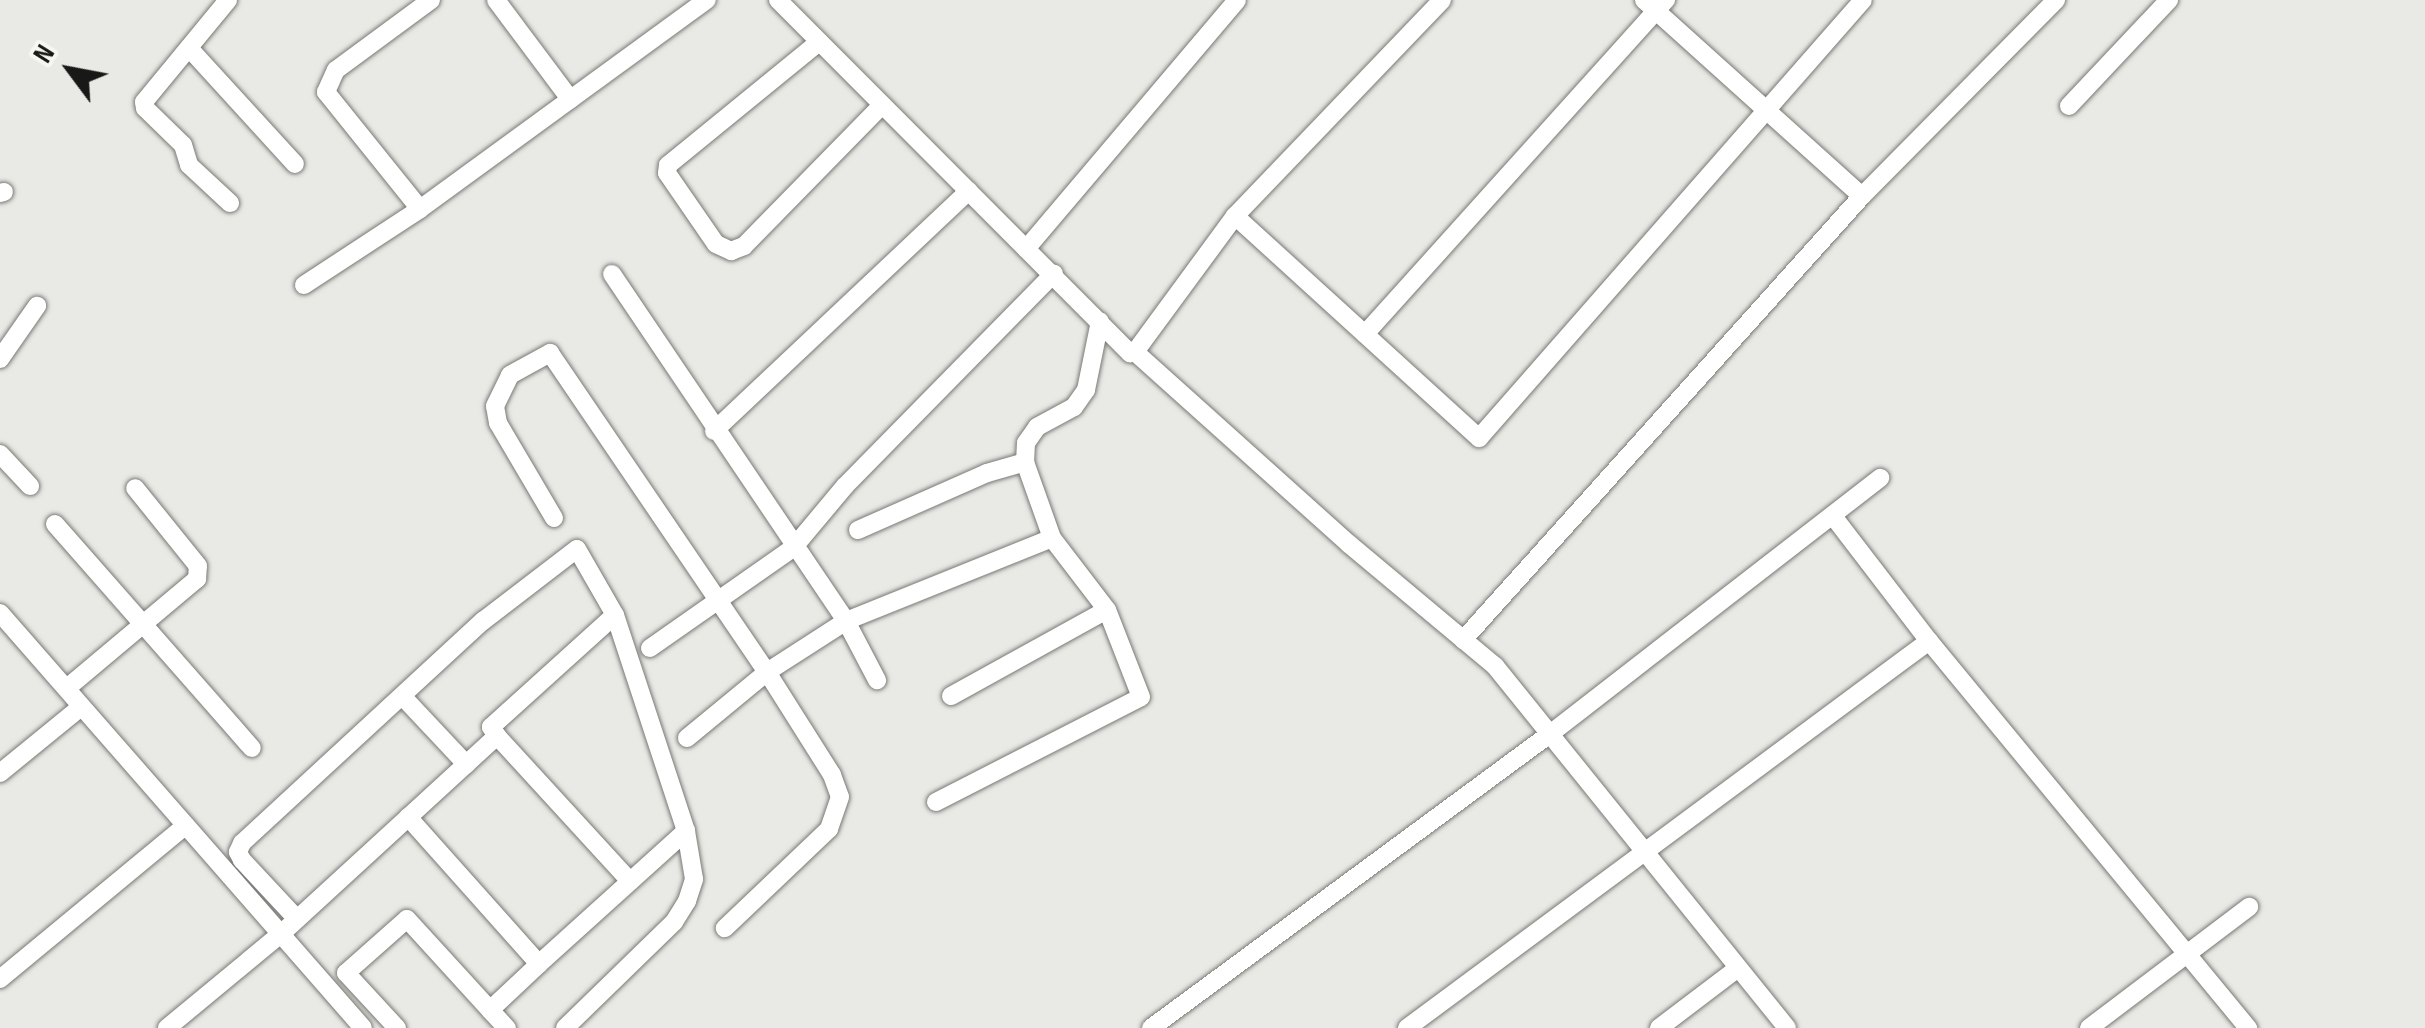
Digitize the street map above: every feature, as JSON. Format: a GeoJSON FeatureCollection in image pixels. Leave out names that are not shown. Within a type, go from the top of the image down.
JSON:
{"type":"FeatureCollection","features":[{"type":"Feature","properties":{"kind":"street"},"geometry":{"type":"LineString","coordinates":[[228,0],[148,94],[145,108],[183,145],[196,174],[230,204]]}},
{"type":"Feature","properties":{"kind":"street"},"geometry":{"type":"LineString","coordinates":[[420,209],[326,92],[336,70],[431,0]]}},
{"type":"Feature","properties":{"kind":"street"},"geometry":{"type":"LineString","coordinates":[[496,0],[570,99]]}},
{"type":"Feature","properties":{"kind":"street"},"geometry":{"type":"LineString","coordinates":[[304,286],[420,209],[707,0]]}},
{"type":"Feature","properties":{"kind":"street"},"geometry":{"type":"LineString","coordinates":[[778,0],[1130,352],[1135,352],[1495,666],[1786,1028]]}},
{"type":"Feature","properties":{"kind":"street"},"geometry":{"type":"LineString","coordinates":[[1026,249],[1237,0]]}},
{"type":"Feature","properties":{"kind":"street"},"geometry":{"type":"LineString","coordinates":[[1135,352],[1235,216],[1442,0]]}},
{"type":"Feature","properties":{"kind":"street"},"geometry":{"type":"LineString","coordinates":[[1235,216],[1479,438],[1863,0]]}},
{"type":"Feature","properties":{"kind":"street"},"geometry":{"type":"LineString","coordinates":[[1463,640],[1862,196],[2056,0]]}},
{"type":"Feature","properties":{"kind":"street"},"geometry":{"type":"LineString","coordinates":[[2069,106],[2169,0]]}},
{"type":"Feature","properties":{"kind":"street"},"geometry":{"type":"LineString","coordinates":[[1366,334],[1655,4],[1862,196]]}},
{"type":"Feature","properties":{"kind":"street"},"geometry":{"type":"LineString","coordinates":[[820,42],[668,165],[667,173],[716,244],[730,251],[744,246],[882,105]]}},
{"type":"Feature","properties":{"kind":"street"},"geometry":{"type":"LineString","coordinates":[[189,48],[295,164]]}},
{"type":"Feature","properties":{"kind":"street"},"geometry":{"type":"LineString","coordinates":[[714,431],[969,191]]}},
{"type":"Feature","properties":{"kind":"street"},"geometry":{"type":"LineString","coordinates":[[650,648],[794,547],[845,486],[1054,273]]}},
{"type":"Feature","properties":{"kind":"street"},"geometry":{"type":"LineString","coordinates":[[612,274],[714,431],[846,621],[877,680]]}},
{"type":"Feature","properties":{"kind":"street"},"geometry":{"type":"LineString","coordinates":[[0,360],[37,306]]}},
{"type":"Feature","properties":{"kind":"street"},"geometry":{"type":"LineString","coordinates":[[936,802],[1140,697],[1108,610],[1052,538],[1025,462],[1026,443],[1037,428],[1074,407],[1086,390],[1100,321]]}},
{"type":"Feature","properties":{"kind":"street"},"geometry":{"type":"LineString","coordinates":[[554,518],[514,451],[494,406],[510,375],[550,353],[768,672],[832,775],[840,797],[837,815],[829,829],[725,928]]}},
{"type":"Feature","properties":{"kind":"street"},"geometry":{"type":"LineString","coordinates":[[0,454],[30,486]]}},
{"type":"Feature","properties":{"kind":"street"},"geometry":{"type":"LineString","coordinates":[[858,530],[987,472],[1025,462]]}},
{"type":"Feature","properties":{"kind":"street"},"geometry":{"type":"LineString","coordinates":[[1151,1028],[1550,734],[1880,478]]}},
{"type":"Feature","properties":{"kind":"street"},"geometry":{"type":"LineString","coordinates":[[67,688],[196,578],[198,566],[134,488]]}},
{"type":"Feature","properties":{"kind":"street"},"geometry":{"type":"LineString","coordinates":[[1832,516],[1929,641],[2248,1028]]}},
{"type":"Feature","properties":{"kind":"street"},"geometry":{"type":"LineString","coordinates":[[55,524],[252,748]]}},
{"type":"Feature","properties":{"kind":"street"},"geometry":{"type":"LineString","coordinates":[[687,738],[768,672],[846,621],[1052,538]]}},
{"type":"Feature","properties":{"kind":"street"},"geometry":{"type":"LineString","coordinates":[[297,919],[238,852],[250,836],[404,698],[482,621],[578,549],[615,615],[686,831],[694,879],[688,901],[674,922],[565,1028]]}},
{"type":"Feature","properties":{"kind":"street"},"geometry":{"type":"LineString","coordinates":[[950,696],[1108,610]]}},
{"type":"Feature","properties":{"kind":"street"},"geometry":{"type":"LineString","coordinates":[[0,613],[363,1028]]}},
{"type":"Feature","properties":{"kind":"street"},"geometry":{"type":"LineString","coordinates":[[615,615],[491,727],[630,881]]}},
{"type":"Feature","properties":{"kind":"street"},"geometry":{"type":"LineString","coordinates":[[1406,1028],[1929,641]]}},
{"type":"Feature","properties":{"kind":"street"},"geometry":{"type":"LineString","coordinates":[[404,698],[466,764]]}},
{"type":"Feature","properties":{"kind":"street"},"geometry":{"type":"LineString","coordinates":[[0,773],[82,707]]}},
{"type":"Feature","properties":{"kind":"street"},"geometry":{"type":"LineString","coordinates":[[167,1028],[282,933],[497,736]]}},
{"type":"Feature","properties":{"kind":"street"},"geometry":{"type":"LineString","coordinates":[[408,817],[539,964]]}},
{"type":"Feature","properties":{"kind":"street"},"geometry":{"type":"LineString","coordinates":[[0,979],[186,825]]}},
{"type":"Feature","properties":{"kind":"street"},"geometry":{"type":"LineString","coordinates":[[490,1010],[686,831]]}},
{"type":"Feature","properties":{"kind":"street"},"geometry":{"type":"LineString","coordinates":[[2089,1028],[2249,907]]}},
{"type":"Feature","properties":{"kind":"street"},"geometry":{"type":"LineString","coordinates":[[397,1028],[346,973],[407,919],[507,1028]]}},
{"type":"Feature","properties":{"kind":"street"},"geometry":{"type":"LineString","coordinates":[[1659,1028],[1738,968]]}}]}
